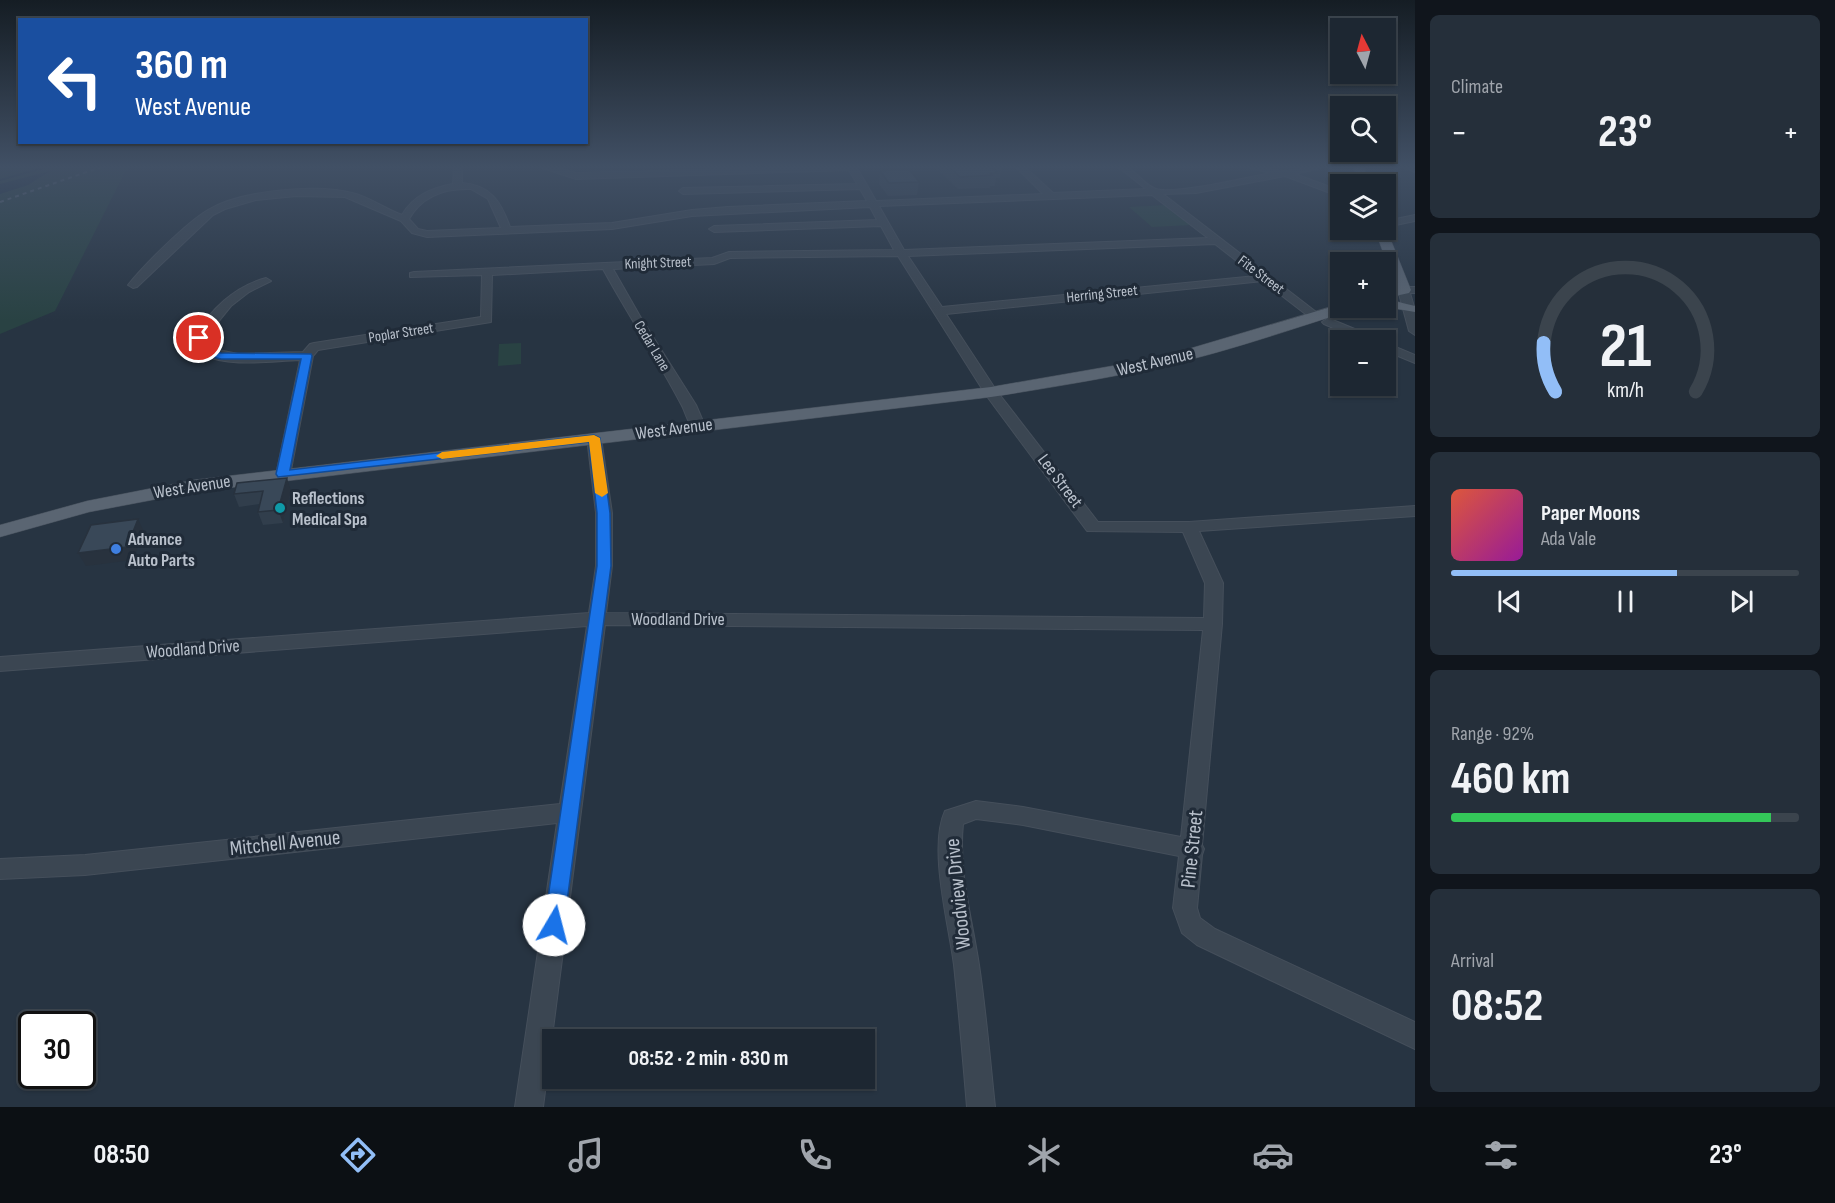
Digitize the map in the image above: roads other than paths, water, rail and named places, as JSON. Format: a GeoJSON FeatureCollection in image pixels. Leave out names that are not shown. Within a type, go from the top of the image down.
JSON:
{"type":"FeatureCollection","features":[{"type":"Feature","properties":{"kind":"main road"},"geometry":{"type":"LineString","coordinates":[[1386,240],[1409,290]]}},
{"type":"Feature","properties":{"kind":"main road"},"geometry":{"type":"LineString","coordinates":[[1396,306],[1410,309]]}},
{"type":"Feature","properties":{"kind":"main road","name":"West Avenue"},"geometry":{"type":"LineString","coordinates":[[0,531],[87,507],[156,492],[283,474],[991,392],[1132,368],[1322,320],[1330,316]]}},
{"type":"Feature","properties":{"kind":"street"},"geometry":{"type":"LineString","coordinates":[[133,285],[205,218]]}},
{"type":"Feature","properties":{"kind":"street"},"geometry":{"type":"LineString","coordinates":[[398,218],[404,219],[415,231],[427,234],[612,226],[638,218]]}},
{"type":"Feature","properties":{"kind":"street"},"geometry":{"type":"LineString","coordinates":[[501,218],[507,231]]}},
{"type":"Feature","properties":{"kind":"street"},"geometry":{"type":"LineString","coordinates":[[708,218],[722,242],[883,223]]}},
{"type":"Feature","properties":{"kind":"street","name":"Lee Street"},"geometry":{"type":"LineString","coordinates":[[880,218],[991,392],[1094,527],[1189,527],[1415,511]]}},
{"type":"Feature","properties":{"kind":"street","name":"Fite Street"},"geometry":{"type":"LineString","coordinates":[[1187,218],[1322,320],[1346,330]]}},
{"type":"Feature","properties":{"kind":"street"},"geometry":{"type":"LineString","coordinates":[[1396,222],[1415,218]]}},
{"type":"Feature","properties":{"kind":"street","name":"Knight Street"},"geometry":{"type":"LineString","coordinates":[[414,274],[714,261],[722,242],[901,253],[1216,241]]}},
{"type":"Feature","properties":{"kind":"street","name":"Cedar Lane"},"geometry":{"type":"LineString","coordinates":[[606,265],[635,318],[689,405],[698,426]]}},
{"type":"Feature","properties":{"kind":"street","name":"Poplar Street"},"geometry":{"type":"LineString","coordinates":[[266,281],[245,289],[211,318],[199,338],[207,353],[221,356],[311,351],[487,320],[487,271]]}},
{"type":"Feature","properties":{"kind":"street","name":"Herring Street"},"geometry":{"type":"LineString","coordinates":[[940,311],[1265,278]]}},
{"type":"Feature","properties":{"kind":"street"},"geometry":{"type":"LineString","coordinates":[[1409,290],[1415,331]]}},
{"type":"Feature","properties":{"kind":"street"},"geometry":{"type":"LineString","coordinates":[[283,474],[311,351]]}},
{"type":"Feature","properties":{"kind":"street"},"geometry":{"type":"LineString","coordinates":[[1396,351],[1415,359]]}},
{"type":"Feature","properties":{"kind":"street"},"geometry":{"type":"LineString","coordinates":[[529,1107],[605,546],[604,513],[594,438]]}},
{"type":"Feature","properties":{"kind":"street","name":"Pine Street"},"geometry":{"type":"LineString","coordinates":[[1189,527],[1214,583],[1213,624],[1193,849],[1185,908],[1191,925],[1206,938],[1415,1036]]}},
{"type":"Feature","properties":{"kind":"street","name":"Woodland Drive"},"geometry":{"type":"LineString","coordinates":[[0,664],[595,619],[1213,624]]}},
{"type":"Feature","properties":{"kind":"street","name":"Woodview Drive"},"geometry":{"type":"LineString","coordinates":[[981,1107],[968,983],[951,865],[950,835],[953,818],[976,810],[1023,816],[1193,849]]}},
{"type":"Feature","properties":{"kind":"street","name":"Mitchell Avenue"},"geometry":{"type":"LineString","coordinates":[[0,869],[85,865],[570,812]]}},
{"type":"Feature","properties":{"kind":"place","name":"Reflections Medical Spa"},"geometry":{"type":"Point","coordinates":[280,508]}},
{"type":"Feature","properties":{"kind":"place","name":"Advance Auto Parts"},"geometry":{"type":"Point","coordinates":[116,549]}}]}
